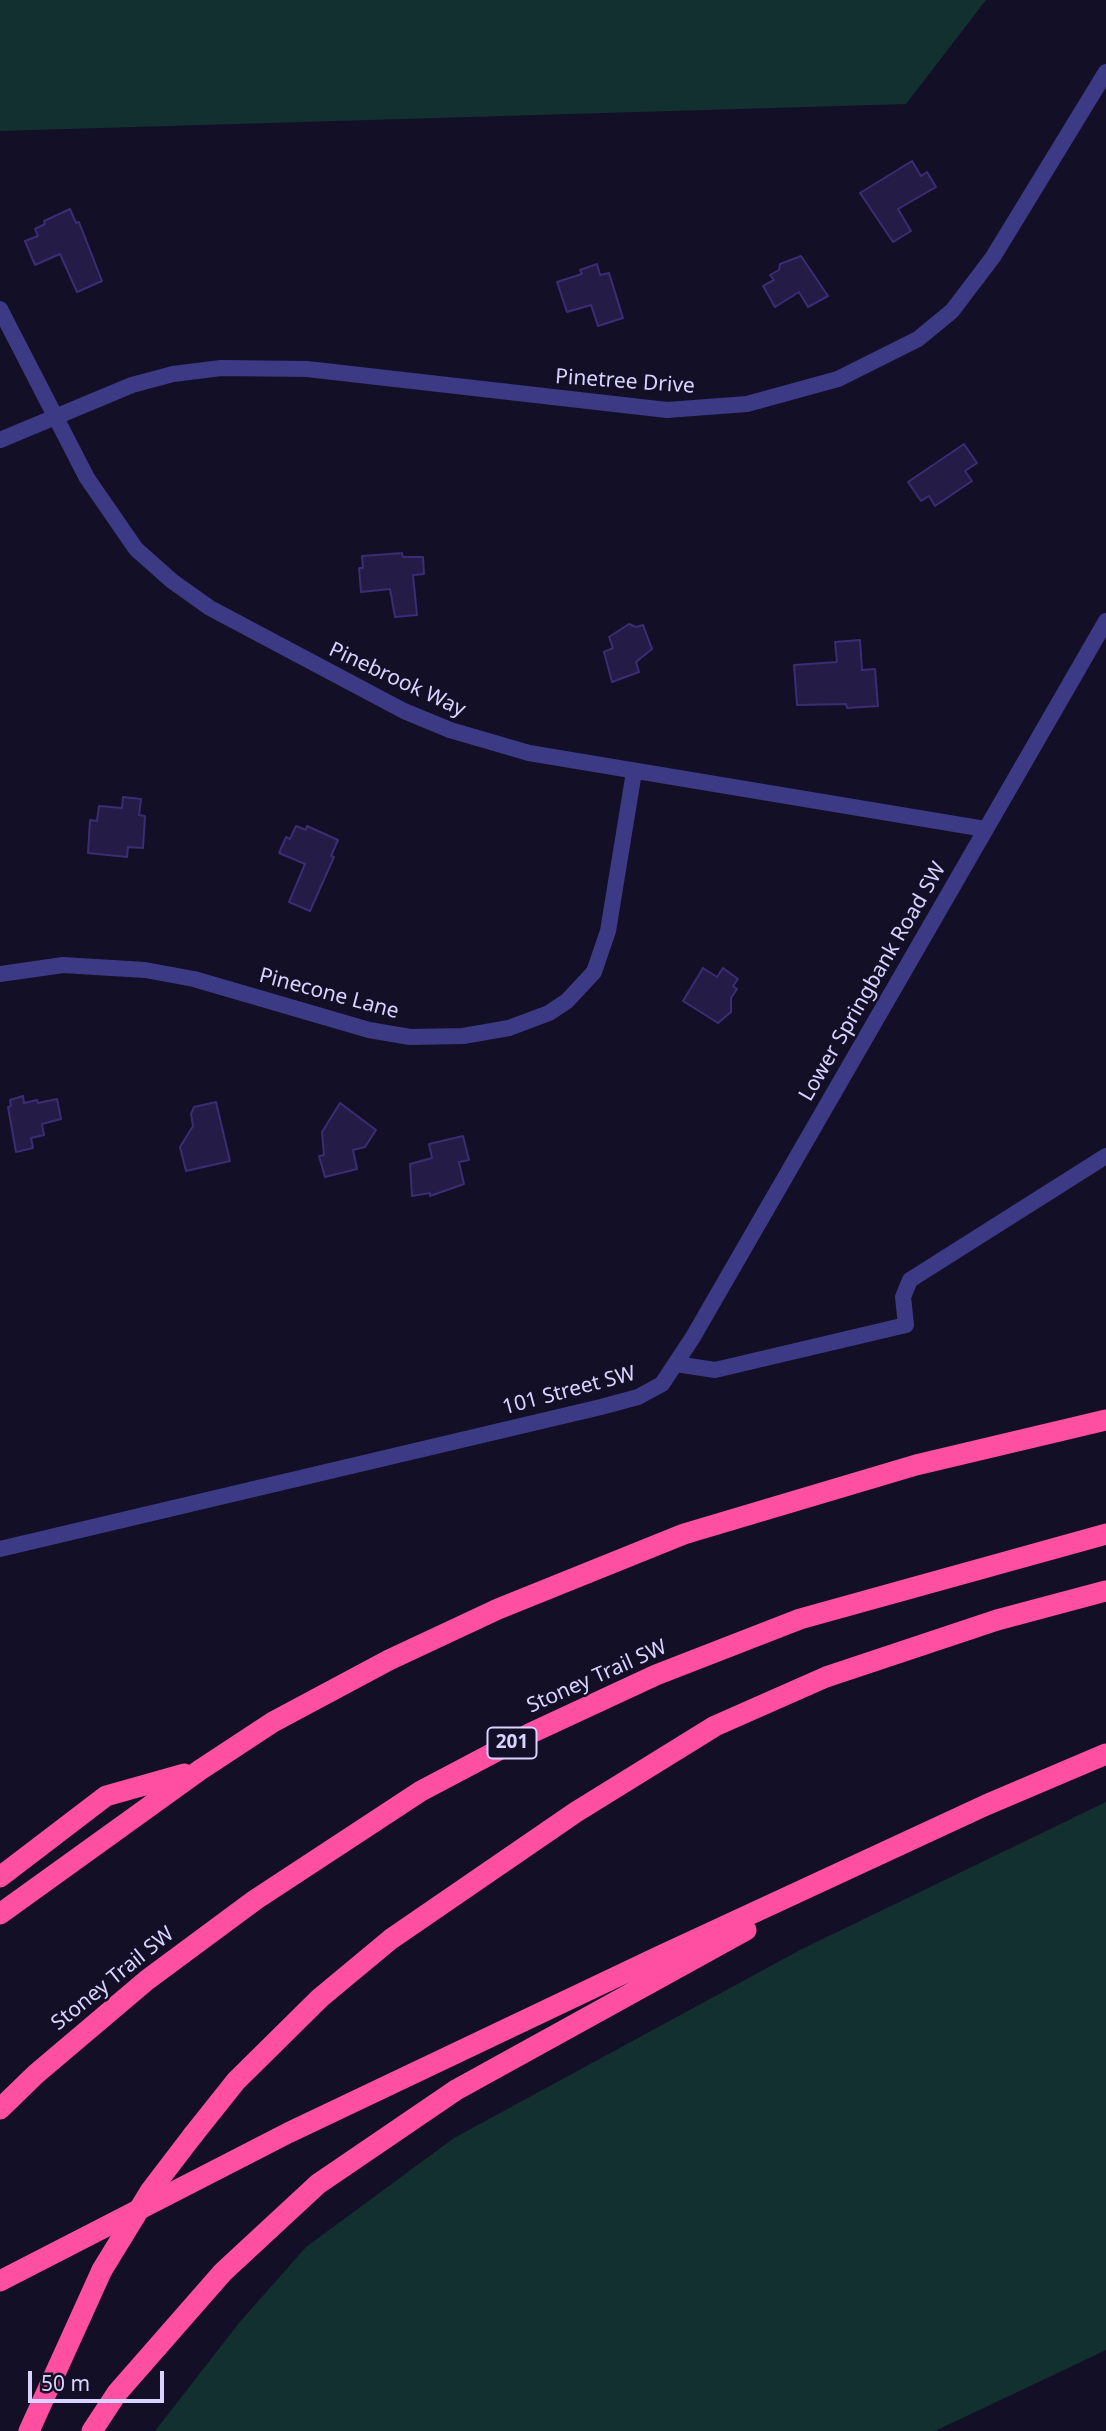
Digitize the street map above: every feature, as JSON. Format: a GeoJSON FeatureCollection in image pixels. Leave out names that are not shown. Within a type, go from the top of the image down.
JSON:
{"type":"FeatureCollection","features":[{"type":"Feature","properties":{"kind":"highway"},"geometry":{"type":"LineString","coordinates":[[0,1914],[200,1770],[273,1722],[388,1660],[498,1609],[684,1534],[916,1465],[1106,1420]]}},
{"type":"Feature","properties":{"kind":"highway","name":"Stoney Trail SW"},"geometry":{"type":"LineString","coordinates":[[0,2109],[36,2074],[146,1980],[255,1900],[421,1791],[531,1733],[656,1675],[800,1619],[1106,1534]]}},
{"type":"Feature","properties":{"kind":"highway"},"geometry":{"type":"LineString","coordinates":[[29,2431],[102,2270],[151,2190],[236,2081],[320,1998],[391,1938],[576,1812],[715,1726],[839,1673],[997,1620],[1106,1591]]}},
{"type":"Feature","properties":{"kind":"highway"},"geometry":{"type":"LineString","coordinates":[[0,2281],[288,2133],[897,1847],[1106,1754]]}},
{"type":"Feature","properties":{"kind":"highway"},"geometry":{"type":"LineString","coordinates":[[0,1877],[106,1796],[200,1770]]}},
{"type":"Feature","properties":{"kind":"highway"},"geometry":{"type":"LineString","coordinates":[[92,2431],[117,2393],[223,2272],[317,2184],[456,2090],[897,1847]]}},
{"type":"Feature","properties":{"kind":"street","name":"Pinetree Drive"},"geometry":{"type":"LineString","coordinates":[[0,440],[153,379],[195,370],[307,369],[667,410],[747,404],[838,379],[918,339],[952,310],[993,257],[1106,72]]}},
{"type":"Feature","properties":{"kind":"street","name":"Pinebrook Way"},"geometry":{"type":"LineString","coordinates":[[0,309],[53,417],[103,505],[136,549],[172,581],[210,608],[404,711],[450,730],[529,753],[985,829]]}},
{"type":"Feature","properties":{"kind":"street","name":"Lower Springbank Road SW"},"geometry":{"type":"LineString","coordinates":[[676,1364],[1106,621]]}},
{"type":"Feature","properties":{"kind":"street","name":"Pinecone Lane"},"geometry":{"type":"LineString","coordinates":[[0,974],[64,965],[145,970],[194,979],[369,1030],[410,1037],[463,1036],[509,1028],[549,1013],[567,1001],[594,972],[608,931],[634,772]]}},
{"type":"Feature","properties":{"kind":"street"},"geometry":{"type":"LineString","coordinates":[[676,1364],[715,1370],[906,1325],[903,1297],[910,1280],[1106,1156]]}},
{"type":"Feature","properties":{"kind":"street","name":"101 Street SW"},"geometry":{"type":"LineString","coordinates":[[0,1549],[628,1401],[657,1388],[676,1364]]}},
{"type":"Feature","properties":{"kind":"green space"},"geometry":{"type":"Polygon","coordinates":[[[0,0],[986,0],[906,104],[0,131],[0,0]]]}},
{"type":"Feature","properties":{"kind":"green space"},"geometry":{"type":"Polygon","coordinates":[[[1106,1802],[1106,2350],[935,2431],[155,2431],[239,2323],[306,2247],[454,2138],[800,1950],[1106,1802]]]}},
{"type":"Feature","properties":{"kind":"building"},"geometry":{"type":"Polygon","coordinates":[[[912,161],[921,176],[927,172],[936,187],[898,209],[911,231],[893,242],[860,193],[912,161]]]}},
{"type":"Feature","properties":{"kind":"building"},"geometry":{"type":"Polygon","coordinates":[[[70,209],[76,223],[79,222],[102,281],[77,292],[60,254],[35,265],[25,241],[38,236],[35,229],[45,224],[44,221],[70,209]]]}},
{"type":"Feature","properties":{"kind":"building"},"geometry":{"type":"Polygon","coordinates":[[[801,256],[828,296],[808,307],[799,292],[775,307],[763,286],[774,280],[770,275],[779,270],[780,264],[801,256]]]}},
{"type":"Feature","properties":{"kind":"building"},"geometry":{"type":"Polygon","coordinates":[[[597,264],[600,275],[609,273],[623,318],[598,326],[591,305],[567,312],[557,282],[582,274],[580,270],[597,264]]]}},
{"type":"Feature","properties":{"kind":"building"},"geometry":{"type":"Polygon","coordinates":[[[964,444],[977,463],[965,471],[972,481],[935,506],[929,496],[921,501],[908,482],[964,444]]]}},
{"type":"Feature","properties":{"kind":"building"},"geometry":{"type":"Polygon","coordinates":[[[402,553],[403,557],[423,557],[424,574],[413,575],[417,615],[395,617],[390,589],[361,592],[359,568],[363,568],[362,556],[402,553]]]}},
{"type":"Feature","properties":{"kind":"building"},"geometry":{"type":"Polygon","coordinates":[[[629,624],[636,627],[643,625],[652,649],[636,662],[639,672],[612,682],[604,652],[613,648],[609,637],[629,624]]]}},
{"type":"Feature","properties":{"kind":"building"},"geometry":{"type":"Polygon","coordinates":[[[860,640],[862,670],[875,669],[878,706],[847,708],[846,704],[797,705],[794,665],[837,662],[835,642],[860,640]]]}},
{"type":"Feature","properties":{"kind":"building"},"geometry":{"type":"Polygon","coordinates":[[[123,797],[141,799],[139,815],[145,816],[143,848],[128,847],[127,857],[88,853],[90,820],[97,821],[99,806],[122,808],[123,797]]]}},
{"type":"Feature","properties":{"kind":"building"},"geometry":{"type":"Polygon","coordinates":[[[296,826],[306,830],[307,826],[338,840],[331,856],[334,857],[310,911],[289,902],[305,864],[279,853],[286,837],[290,839],[296,826]]]}},
{"type":"Feature","properties":{"kind":"building"},"geometry":{"type":"Polygon","coordinates":[[[703,968],[717,977],[723,968],[738,979],[733,986],[737,989],[731,998],[731,1012],[718,1023],[683,1001],[703,968]]]}},
{"type":"Feature","properties":{"kind":"building"},"geometry":{"type":"Polygon","coordinates":[[[23,1096],[24,1103],[57,1099],[61,1119],[42,1124],[44,1135],[31,1138],[33,1148],[16,1152],[8,1107],[11,1106],[10,1100],[23,1096]]]}},
{"type":"Feature","properties":{"kind":"building"},"geometry":{"type":"Polygon","coordinates":[[[216,1102],[230,1161],[186,1171],[180,1147],[193,1126],[191,1114],[194,1107],[216,1102]]]}},
{"type":"Feature","properties":{"kind":"building"},"geometry":{"type":"Polygon","coordinates":[[[340,1103],[376,1130],[365,1147],[353,1150],[357,1169],[325,1177],[319,1156],[324,1155],[322,1132],[340,1103]]]}},
{"type":"Feature","properties":{"kind":"building"},"geometry":{"type":"Polygon","coordinates":[[[463,1136],[469,1160],[459,1162],[464,1184],[430,1196],[430,1193],[412,1196],[410,1164],[432,1158],[429,1144],[463,1136]]]}}]}
